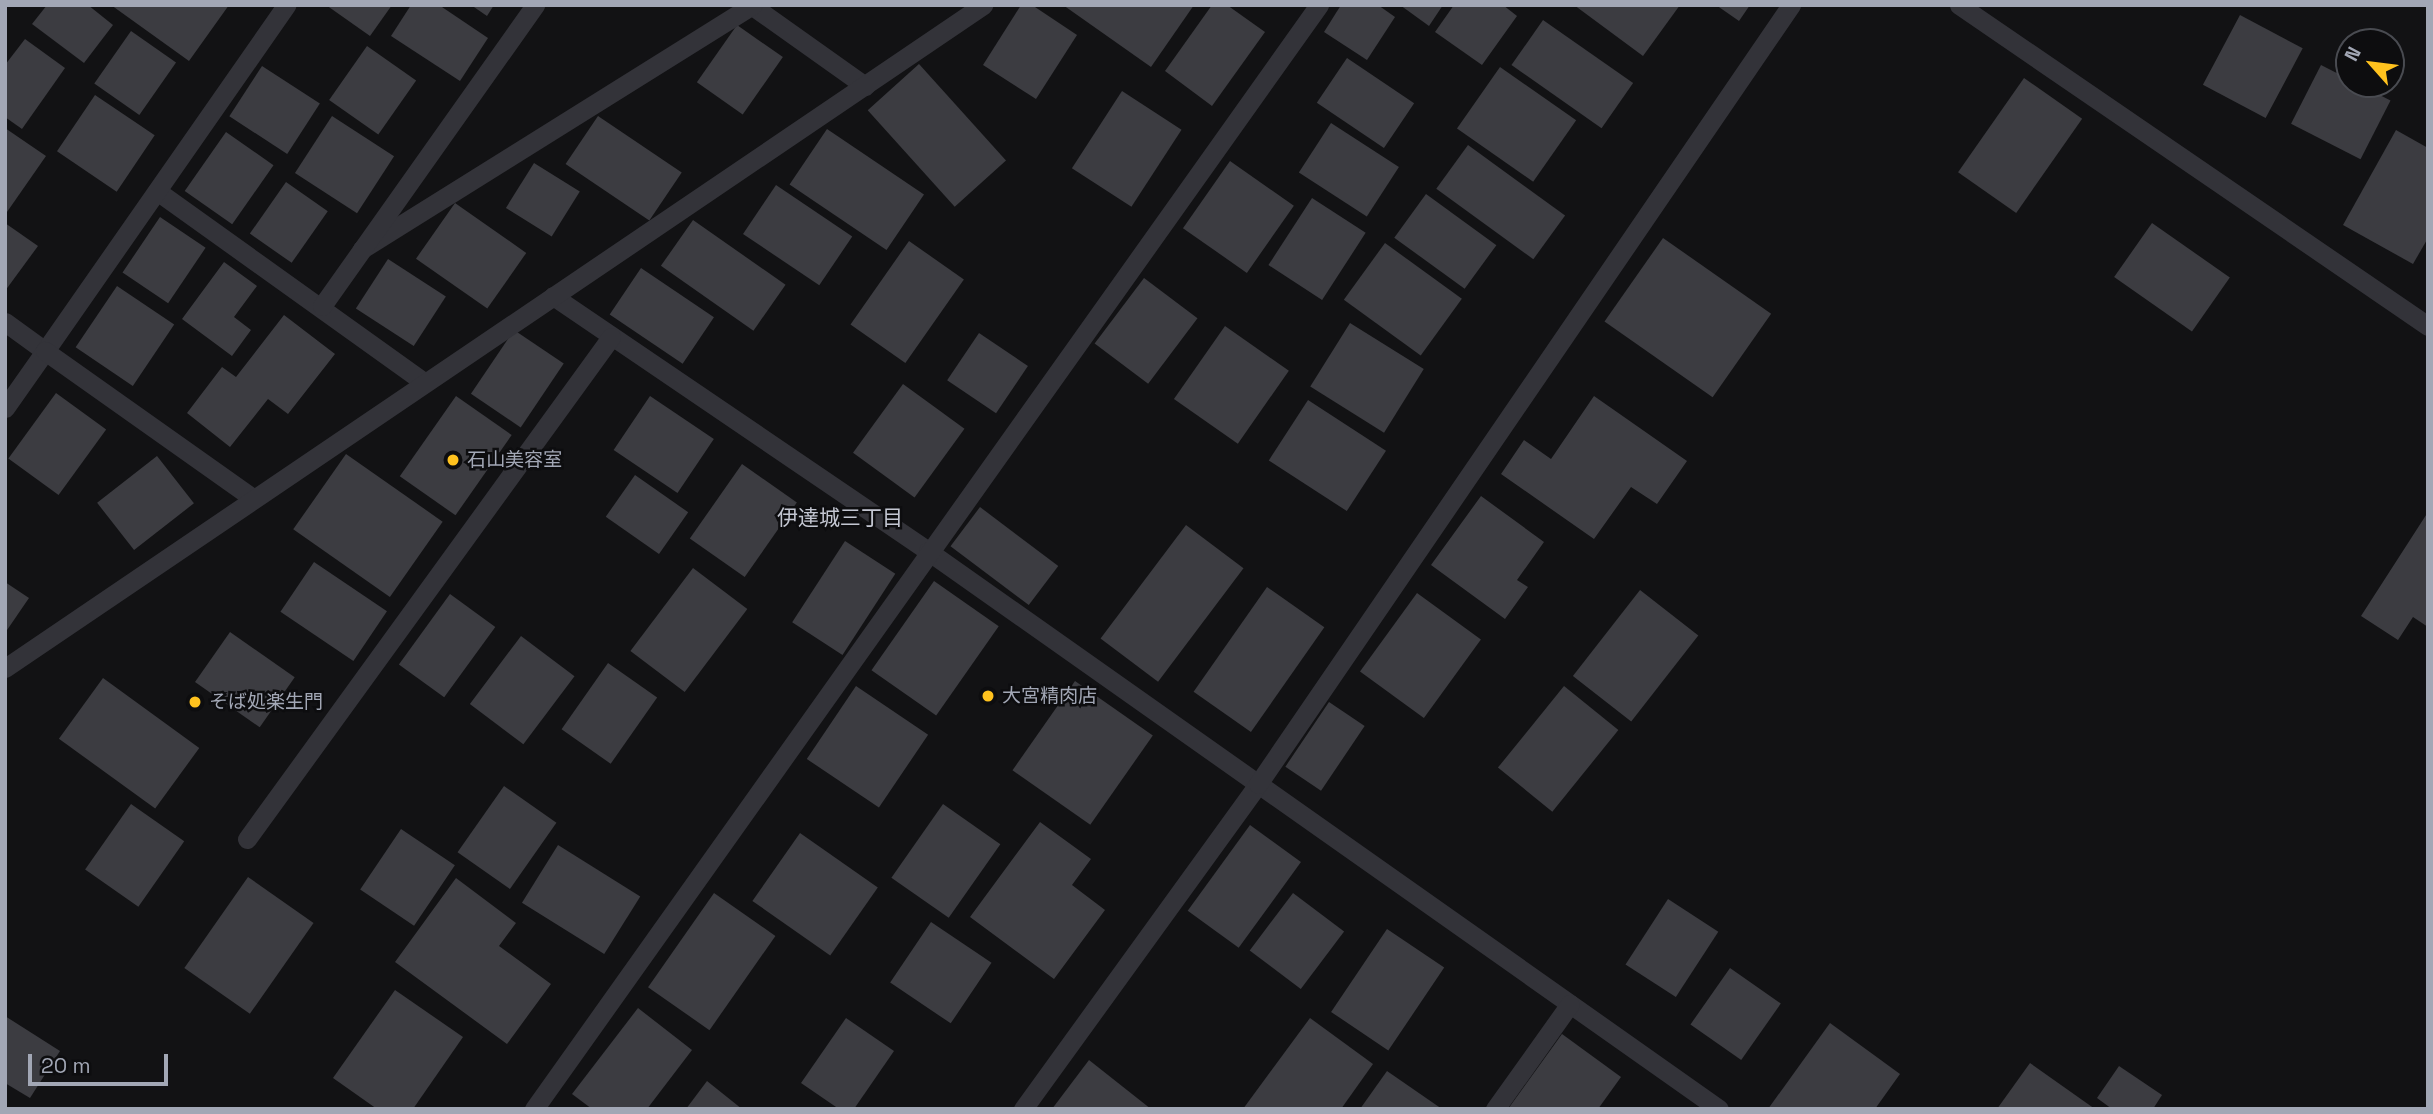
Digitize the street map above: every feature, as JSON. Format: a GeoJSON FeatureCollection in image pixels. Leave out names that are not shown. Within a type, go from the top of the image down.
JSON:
{"type":"FeatureCollection","features":[{"type":"Feature","properties":{"kind":"lane"},"geometry":{"type":"LineString","coordinates":[[5,408],[286,5]]}},
{"type":"Feature","properties":{"kind":"lane"},"geometry":{"type":"LineString","coordinates":[[322,306],[535,5]]}},
{"type":"Feature","properties":{"kind":"lane"},"geometry":{"type":"LineString","coordinates":[[5,668],[250,496],[983,5]]}},
{"type":"Feature","properties":{"kind":"lane"},"geometry":{"type":"LineString","coordinates":[[534,1109],[928,551],[1319,5]]}},
{"type":"Feature","properties":{"kind":"lane"},"geometry":{"type":"LineString","coordinates":[[1023,1109],[1258,784],[1791,5]]}},
{"type":"Feature","properties":{"kind":"lane"},"geometry":{"type":"LineString","coordinates":[[1959,5],[2428,326]]}},
{"type":"Feature","properties":{"kind":"lane"},"geometry":{"type":"LineString","coordinates":[[362,249],[752,6],[865,86]]}},
{"type":"Feature","properties":{"kind":"lane"},"geometry":{"type":"LineString","coordinates":[[157,191],[322,306],[422,381]]}},
{"type":"Feature","properties":{"kind":"lane"},"geometry":{"type":"LineString","coordinates":[[552,296],[928,551],[1719,1109]]}},
{"type":"Feature","properties":{"kind":"lane"},"geometry":{"type":"LineString","coordinates":[[5,322],[250,496]]}},
{"type":"Feature","properties":{"kind":"lane"},"geometry":{"type":"LineString","coordinates":[[247,839],[611,337]]}},
{"type":"Feature","properties":{"kind":"lane"},"geometry":{"type":"LineString","coordinates":[[1495,1109],[1570,1004]]}},
{"type":"Feature","properties":{"kind":"building"},"geometry":{"type":"Polygon","coordinates":[[[47,5],[88,5],[113,25],[84,63],[32,24],[47,5]]]}},
{"type":"Feature","properties":{"kind":"building"},"geometry":{"type":"Polygon","coordinates":[[[111,5],[229,5],[189,61],[111,5]]]}},
{"type":"Feature","properties":{"kind":"building"},"geometry":{"type":"Polygon","coordinates":[[[326,5],[392,5],[370,36],[326,5]]]}},
{"type":"Feature","properties":{"kind":"building"},"geometry":{"type":"Polygon","coordinates":[[[411,5],[439,5],[488,38],[460,81],[391,36],[411,5]]]}},
{"type":"Feature","properties":{"kind":"building"},"geometry":{"type":"Polygon","coordinates":[[[471,5],[494,5],[487,16],[471,5]]]}},
{"type":"Feature","properties":{"kind":"building"},"geometry":{"type":"Polygon","coordinates":[[[1021,5],[1032,5],[1077,35],[1036,99],[983,65],[1021,5]]]}},
{"type":"Feature","properties":{"kind":"building"},"geometry":{"type":"Polygon","coordinates":[[[1063,5],[1194,5],[1151,67],[1063,5]]]}},
{"type":"Feature","properties":{"kind":"building"},"geometry":{"type":"Polygon","coordinates":[[[1212,5],[1227,5],[1265,32],[1212,106],[1165,71],[1212,5]]]}},
{"type":"Feature","properties":{"kind":"building"},"geometry":{"type":"Polygon","coordinates":[[[1341,5],[1378,5],[1395,17],[1367,60],[1324,32],[1341,5]]]}},
{"type":"Feature","properties":{"kind":"building"},"geometry":{"type":"Polygon","coordinates":[[[1400,5],[1443,5],[1429,26],[1400,5]]]}},
{"type":"Feature","properties":{"kind":"building"},"geometry":{"type":"Polygon","coordinates":[[[1454,5],[1503,5],[1517,16],[1482,65],[1435,32],[1454,5]]]}},
{"type":"Feature","properties":{"kind":"building"},"geometry":{"type":"Polygon","coordinates":[[[1574,5],[1680,5],[1643,56],[1574,5]]]}},
{"type":"Feature","properties":{"kind":"building"},"geometry":{"type":"Polygon","coordinates":[[[1716,5],[1750,5],[1739,21],[1716,5]]]}},
{"type":"Feature","properties":{"kind":"building"},"geometry":{"type":"Polygon","coordinates":[[[2240,15],[2303,48],[2266,118],[2203,85],[2240,15]]]}},
{"type":"Feature","properties":{"kind":"building"},"geometry":{"type":"Polygon","coordinates":[[[1543,20],[1633,83],[1602,128],[1511,65],[1543,20]]]}},
{"type":"Feature","properties":{"kind":"building"},"geometry":{"type":"Polygon","coordinates":[[[737,25],[783,57],[743,114],[697,82],[737,25]]]}},
{"type":"Feature","properties":{"kind":"building"},"geometry":{"type":"Polygon","coordinates":[[[131,31],[176,63],[139,115],[94,83],[131,31]]]}},
{"type":"Feature","properties":{"kind":"building"},"geometry":{"type":"Polygon","coordinates":[[[25,39],[65,68],[22,129],[5,117],[5,65],[25,39]]]}},
{"type":"Feature","properties":{"kind":"building"},"geometry":{"type":"Polygon","coordinates":[[[367,46],[416,80],[378,134],[329,100],[367,46]]]}},
{"type":"Feature","properties":{"kind":"building"},"geometry":{"type":"Polygon","coordinates":[[[1347,58],[1414,103],[1384,148],[1317,103],[1347,58]]]}},
{"type":"Feature","properties":{"kind":"building"},"geometry":{"type":"Polygon","coordinates":[[[919,64],[1006,161],[955,207],[868,110],[919,64]]]}},
{"type":"Feature","properties":{"kind":"building"},"geometry":{"type":"Polygon","coordinates":[[[2321,65],[2335,72],[2335,98],[2386,98],[2390,100],[2361,159],[2291,124],[2321,65]]]}},
{"type":"Feature","properties":{"kind":"building"},"geometry":{"type":"Polygon","coordinates":[[[262,66],[320,104],[287,154],[229,116],[262,66]]]}},
{"type":"Feature","properties":{"kind":"building"},"geometry":{"type":"Polygon","coordinates":[[[1500,67],[1576,120],[1533,182],[1457,128],[1500,67]]]}},
{"type":"Feature","properties":{"kind":"building"},"geometry":{"type":"Polygon","coordinates":[[[2024,78],[2082,119],[2016,213],[1958,172],[2024,78]]]}},
{"type":"Feature","properties":{"kind":"building"},"geometry":{"type":"Polygon","coordinates":[[[1122,91],[1182,130],[1131,207],[1072,168],[1122,91]]]}},
{"type":"Feature","properties":{"kind":"building"},"geometry":{"type":"Polygon","coordinates":[[[95,95],[155,135],[117,192],[57,151],[95,95]]]}},
{"type":"Feature","properties":{"kind":"building"},"geometry":{"type":"Polygon","coordinates":[[[332,116],[394,156],[357,213],[295,173],[332,116]]]}},
{"type":"Feature","properties":{"kind":"building"},"geometry":{"type":"Polygon","coordinates":[[[598,116],[682,172],[649,221],[566,164],[598,116]]]}},
{"type":"Feature","properties":{"kind":"building"},"geometry":{"type":"Polygon","coordinates":[[[1331,123],[1399,167],[1367,217],[1299,172],[1331,123]]]}},
{"type":"Feature","properties":{"kind":"building"},"geometry":{"type":"Polygon","coordinates":[[[5,128],[46,156],[7,212],[5,211],[5,128]]]}},
{"type":"Feature","properties":{"kind":"building"},"geometry":{"type":"Polygon","coordinates":[[[827,129],[924,194],[887,250],[790,185],[827,129]]]}},
{"type":"Feature","properties":{"kind":"building"},"geometry":{"type":"Polygon","coordinates":[[[2396,130],[2428,148],[2428,238],[2413,264],[2343,225],[2396,130]]]}},
{"type":"Feature","properties":{"kind":"building"},"geometry":{"type":"Polygon","coordinates":[[[226,132],[274,165],[232,224],[185,191],[226,132]]]}},
{"type":"Feature","properties":{"kind":"building"},"geometry":{"type":"Polygon","coordinates":[[[1468,145],[1565,216],[1533,259],[1436,189],[1468,145]]]}},
{"type":"Feature","properties":{"kind":"building"},"geometry":{"type":"Polygon","coordinates":[[[1230,161],[1294,206],[1247,273],[1183,228],[1230,161]]]}},
{"type":"Feature","properties":{"kind":"building"},"geometry":{"type":"Polygon","coordinates":[[[534,163],[580,192],[552,237],[506,208],[534,163]]]}},
{"type":"Feature","properties":{"kind":"building"},"geometry":{"type":"Polygon","coordinates":[[[286,182],[328,211],[292,263],[250,234],[286,182]]]}},
{"type":"Feature","properties":{"kind":"building"},"geometry":{"type":"Polygon","coordinates":[[[776,185],[852,236],[819,285],[743,234],[776,185]]]}},
{"type":"Feature","properties":{"kind":"building"},"geometry":{"type":"Polygon","coordinates":[[[1426,194],[1496,245],[1465,289],[1394,238],[1426,194]]]}},
{"type":"Feature","properties":{"kind":"building"},"geometry":{"type":"Polygon","coordinates":[[[1312,198],[1366,233],[1322,300],[1268,265],[1312,198]]]}},
{"type":"Feature","properties":{"kind":"building"},"geometry":{"type":"Polygon","coordinates":[[[455,203],[526,253],[487,309],[416,259],[455,203]]]}},
{"type":"Feature","properties":{"kind":"building"},"geometry":{"type":"Polygon","coordinates":[[[160,217],[206,248],[168,303],[123,273],[160,217]]]}},
{"type":"Feature","properties":{"kind":"building"},"geometry":{"type":"Polygon","coordinates":[[[693,220],[786,285],[753,331],[661,266],[693,220]]]}},
{"type":"Feature","properties":{"kind":"building"},"geometry":{"type":"Polygon","coordinates":[[[5,223],[38,246],[5,291],[5,223]]]}},
{"type":"Feature","properties":{"kind":"building"},"geometry":{"type":"Polygon","coordinates":[[[2152,223],[2230,277],[2192,332],[2114,277],[2152,223]]]}},
{"type":"Feature","properties":{"kind":"building"},"geometry":{"type":"Polygon","coordinates":[[[1663,238],[1771,314],[1713,397],[1604,322],[1663,238]]]}},
{"type":"Feature","properties":{"kind":"building"},"geometry":{"type":"Polygon","coordinates":[[[909,241],[964,279],[905,363],[850,325],[909,241]]]}},
{"type":"Feature","properties":{"kind":"building"},"geometry":{"type":"Polygon","coordinates":[[[1385,243],[1462,299],[1421,355],[1344,300],[1385,243]]]}},
{"type":"Feature","properties":{"kind":"building"},"geometry":{"type":"Polygon","coordinates":[[[388,259],[446,297],[414,346],[356,308],[388,259]]]}},
{"type":"Feature","properties":{"kind":"building"},"geometry":{"type":"Polygon","coordinates":[[[224,262],[257,286],[234,317],[251,330],[232,356],[182,319],[224,262]]]}},
{"type":"Feature","properties":{"kind":"building"},"geometry":{"type":"Polygon","coordinates":[[[641,268],[714,317],[683,364],[610,314],[641,268]]]}},
{"type":"Feature","properties":{"kind":"building"},"geometry":{"type":"Polygon","coordinates":[[[1144,278],[1198,318],[1148,384],[1095,343],[1144,278]]]}},
{"type":"Feature","properties":{"kind":"building"},"geometry":{"type":"Polygon","coordinates":[[[117,286],[174,325],[133,386],[76,347],[117,286]]]}},
{"type":"Feature","properties":{"kind":"building"},"geometry":{"type":"Polygon","coordinates":[[[284,315],[335,354],[288,414],[268,399],[230,447],[187,413],[222,367],[236,377],[284,315]]]}},
{"type":"Feature","properties":{"kind":"building"},"geometry":{"type":"Polygon","coordinates":[[[1350,323],[1424,369],[1384,433],[1310,387],[1350,323]]]}},
{"type":"Feature","properties":{"kind":"building"},"geometry":{"type":"Polygon","coordinates":[[[1225,326],[1289,371],[1238,444],[1174,399],[1225,326]]]}},
{"type":"Feature","properties":{"kind":"building"},"geometry":{"type":"Polygon","coordinates":[[[514,330],[564,364],[521,427],[471,394],[514,330]]]}},
{"type":"Feature","properties":{"kind":"building"},"geometry":{"type":"Polygon","coordinates":[[[979,333],[1028,366],[996,413],[947,380],[979,333]]]}},
{"type":"Feature","properties":{"kind":"building"},"geometry":{"type":"Polygon","coordinates":[[[903,384],[964,429],[915,497],[853,453],[903,384]]]}},
{"type":"Feature","properties":{"kind":"building"},"geometry":{"type":"Polygon","coordinates":[[[56,393],[106,429],[59,495],[8,459],[56,393]]]}},
{"type":"Feature","properties":{"kind":"building"},"geometry":{"type":"Polygon","coordinates":[[[456,396],[512,435],[455,515],[400,476],[456,396]]]}},
{"type":"Feature","properties":{"kind":"building"},"geometry":{"type":"Polygon","coordinates":[[[650,396],[714,439],[677,493],[614,450],[650,396]]]}},
{"type":"Feature","properties":{"kind":"building"},"geometry":{"type":"Polygon","coordinates":[[[1594,396],[1687,461],[1657,504],[1631,487],[1594,539],[1501,474],[1524,440],[1551,459],[1594,396]]]}},
{"type":"Feature","properties":{"kind":"building"},"geometry":{"type":"Polygon","coordinates":[[[1308,400],[1386,451],[1347,511],[1269,460],[1308,400]]]}},
{"type":"Feature","properties":{"kind":"building"},"geometry":{"type":"Polygon","coordinates":[[[346,454],[443,522],[390,597],[293,529],[346,454]]]}},
{"type":"Feature","properties":{"kind":"building"},"geometry":{"type":"Polygon","coordinates":[[[157,456],[194,503],[134,550],[97,503],[157,456]]]}},
{"type":"Feature","properties":{"kind":"building"},"geometry":{"type":"Polygon","coordinates":[[[742,464],[797,502],[745,577],[690,539],[742,464]]]}},
{"type":"Feature","properties":{"kind":"building"},"geometry":{"type":"Polygon","coordinates":[[[635,475],[688,512],[659,554],[606,517],[635,475]]]}},
{"type":"Feature","properties":{"kind":"building"},"geometry":{"type":"Polygon","coordinates":[[[1481,496],[1544,542],[1517,580],[1528,587],[1505,619],[1431,565],[1481,496]]]}},
{"type":"Feature","properties":{"kind":"building"},"geometry":{"type":"Polygon","coordinates":[[[980,507],[1058,566],[1029,605],[951,546],[980,507]]]}},
{"type":"Feature","properties":{"kind":"building"},"geometry":{"type":"Polygon","coordinates":[[[2428,512],[2428,627],[2413,617],[2398,640],[2361,616],[2428,512]]]}},
{"type":"Feature","properties":{"kind":"building"},"geometry":{"type":"Polygon","coordinates":[[[1186,525],[1244,568],[1158,682],[1101,638],[1186,525]]]}},
{"type":"Feature","properties":{"kind":"building"},"geometry":{"type":"Polygon","coordinates":[[[845,541],[895,574],[842,655],[792,622],[845,541]]]}},
{"type":"Feature","properties":{"kind":"building"},"geometry":{"type":"Polygon","coordinates":[[[314,562],[387,611],[353,661],[280,612],[314,562]]]}},
{"type":"Feature","properties":{"kind":"building"},"geometry":{"type":"Polygon","coordinates":[[[693,568],[747,609],[685,692],[630,651],[693,568]]]}},
{"type":"Feature","properties":{"kind":"building"},"geometry":{"type":"Polygon","coordinates":[[[934,581],[999,626],[936,716],[871,670],[934,581]]]}},
{"type":"Feature","properties":{"kind":"building"},"geometry":{"type":"Polygon","coordinates":[[[5,582],[29,598],[5,633],[5,582]]]}},
{"type":"Feature","properties":{"kind":"building"},"geometry":{"type":"Polygon","coordinates":[[[1267,587],[1324,627],[1251,732],[1194,692],[1267,587]]]}},
{"type":"Feature","properties":{"kind":"building"},"geometry":{"type":"Polygon","coordinates":[[[1640,590],[1698,636],[1631,721],[1573,676],[1640,590]]]}},
{"type":"Feature","properties":{"kind":"building"},"geometry":{"type":"Polygon","coordinates":[[[1417,593],[1481,639],[1424,718],[1360,671],[1417,593]]]}},
{"type":"Feature","properties":{"kind":"building"},"geometry":{"type":"Polygon","coordinates":[[[450,594],[495,627],[444,697],[399,664],[450,594]]]}},
{"type":"Feature","properties":{"kind":"building"},"geometry":{"type":"Polygon","coordinates":[[[230,632],[295,677],[260,727],[195,682],[230,632]]]}},
{"type":"Feature","properties":{"kind":"building"},"geometry":{"type":"Polygon","coordinates":[[[521,636],[575,676],[523,744],[470,704],[521,636]]]}},
{"type":"Feature","properties":{"kind":"building"},"geometry":{"type":"Polygon","coordinates":[[[608,663],[657,697],[611,764],[562,729],[608,663]]]}},
{"type":"Feature","properties":{"kind":"building"},"geometry":{"type":"Polygon","coordinates":[[[103,678],[199,748],[155,809],[59,739],[103,678]]]}},
{"type":"Feature","properties":{"kind":"building"},"geometry":{"type":"Polygon","coordinates":[[[1075,681],[1153,735],[1090,825],[1012,770],[1075,681]]]}},
{"type":"Feature","properties":{"kind":"building"},"geometry":{"type":"Polygon","coordinates":[[[856,686],[928,735],[879,808],[807,759],[856,686]]]}},
{"type":"Feature","properties":{"kind":"building"},"geometry":{"type":"Polygon","coordinates":[[[1564,686],[1618,730],[1552,812],[1498,768],[1564,686]]]}},
{"type":"Feature","properties":{"kind":"building"},"geometry":{"type":"Polygon","coordinates":[[[1329,702],[1365,726],[1321,791],[1285,767],[1329,702]]]}},
{"type":"Feature","properties":{"kind":"building"},"geometry":{"type":"Polygon","coordinates":[[[504,786],[556,823],[510,889],[458,852],[504,786]]]}},
{"type":"Feature","properties":{"kind":"building"},"geometry":{"type":"Polygon","coordinates":[[[131,804],[184,841],[138,907],[85,870],[131,804]]]}},
{"type":"Feature","properties":{"kind":"building"},"geometry":{"type":"Polygon","coordinates":[[[943,804],[1000,844],[949,918],[891,878],[943,804]]]}},
{"type":"Feature","properties":{"kind":"building"},"geometry":{"type":"Polygon","coordinates":[[[1040,822],[1091,859],[1072,885],[1105,910],[1054,979],[970,917],[1040,822]]]}},
{"type":"Feature","properties":{"kind":"building"},"geometry":{"type":"Polygon","coordinates":[[[1250,825],[1301,862],[1239,948],[1188,911],[1250,825]]]}},
{"type":"Feature","properties":{"kind":"building"},"geometry":{"type":"Polygon","coordinates":[[[401,829],[455,865],[414,926],[360,890],[401,829]]]}},
{"type":"Feature","properties":{"kind":"building"},"geometry":{"type":"Polygon","coordinates":[[[800,833],[878,887],[830,955],[752,901],[800,833]]]}},
{"type":"Feature","properties":{"kind":"building"},"geometry":{"type":"Polygon","coordinates":[[[558,845],[640,896],[604,954],[522,903],[558,845]]]}},
{"type":"Feature","properties":{"kind":"building"},"geometry":{"type":"Polygon","coordinates":[[[248,877],[314,923],[250,1014],[184,968],[248,877]]]}},
{"type":"Feature","properties":{"kind":"building"},"geometry":{"type":"Polygon","coordinates":[[[456,878],[516,923],[499,946],[551,984],[507,1044],[395,962],[456,878]]]}},
{"type":"Feature","properties":{"kind":"building"},"geometry":{"type":"Polygon","coordinates":[[[714,893],[775,936],[709,1030],[648,987],[714,893]]]}},
{"type":"Feature","properties":{"kind":"building"},"geometry":{"type":"Polygon","coordinates":[[[1293,893],[1344,932],[1301,989],[1250,951],[1293,893]]]}},
{"type":"Feature","properties":{"kind":"building"},"geometry":{"type":"Polygon","coordinates":[[[1668,899],[1718,932],[1676,997],[1626,964],[1668,899]]]}},
{"type":"Feature","properties":{"kind":"building"},"geometry":{"type":"Polygon","coordinates":[[[931,922],[992,963],[951,1023],[890,983],[931,922]]]}},
{"type":"Feature","properties":{"kind":"building"},"geometry":{"type":"Polygon","coordinates":[[[1387,929],[1444,968],[1388,1050],[1331,1012],[1387,929]]]}},
{"type":"Feature","properties":{"kind":"building"},"geometry":{"type":"Polygon","coordinates":[[[1730,968],[1781,1004],[1741,1060],[1690,1025],[1730,968]]]}},
{"type":"Feature","properties":{"kind":"building"},"geometry":{"type":"Polygon","coordinates":[[[395,990],[463,1037],[413,1109],[377,1109],[333,1078],[395,990]]]}},
{"type":"Feature","properties":{"kind":"building"},"geometry":{"type":"Polygon","coordinates":[[[638,1008],[692,1050],[647,1109],[592,1109],[572,1094],[638,1008]]]}},
{"type":"Feature","properties":{"kind":"building"},"geometry":{"type":"Polygon","coordinates":[[[5,1016],[60,1051],[30,1098],[5,1083],[5,1016]]]}},
{"type":"Feature","properties":{"kind":"building"},"geometry":{"type":"Polygon","coordinates":[[[846,1018],[894,1051],[854,1109],[839,1109],[801,1083],[846,1018]]]}},
{"type":"Feature","properties":{"kind":"building"},"geometry":{"type":"Polygon","coordinates":[[[1310,1018],[1373,1064],[1341,1109],[1243,1109],[1310,1018]]]}},
{"type":"Feature","properties":{"kind":"building"},"geometry":{"type":"Polygon","coordinates":[[[1830,1023],[1900,1074],[1875,1109],[1768,1109],[1830,1023]]]}},
{"type":"Feature","properties":{"kind":"building"},"geometry":{"type":"Polygon","coordinates":[[[1562,1034],[1621,1077],[1598,1109],[1508,1109],[1562,1034]]]}},
{"type":"Feature","properties":{"kind":"building"},"geometry":{"type":"Polygon","coordinates":[[[1089,1060],[1151,1109],[1052,1109],[1089,1060]]]}},
{"type":"Feature","properties":{"kind":"building"},"geometry":{"type":"Polygon","coordinates":[[[2030,1063],[2095,1109],[1997,1109],[2030,1063]]]}},
{"type":"Feature","properties":{"kind":"building"},"geometry":{"type":"Polygon","coordinates":[[[2119,1066],[2162,1095],[2153,1109],[2112,1109],[2097,1098],[2119,1066]]]}},
{"type":"Feature","properties":{"kind":"building"},"geometry":{"type":"Polygon","coordinates":[[[1387,1071],[1442,1109],[1360,1109],[1387,1071]]]}},
{"type":"Feature","properties":{"kind":"building"},"geometry":{"type":"Polygon","coordinates":[[[707,1081],[742,1109],[686,1109],[707,1081]]]}},
{"type":"Feature","properties":{"kind":"place","name":"石山美容室"},"geometry":{"type":"Point","coordinates":[453,460]}},
{"type":"Feature","properties":{"kind":"place","name":"大宮精肉店"},"geometry":{"type":"Point","coordinates":[988,696]}},
{"type":"Feature","properties":{"kind":"place","name":"そば処楽生門"},"geometry":{"type":"Point","coordinates":[195,702]}},
{"type":"Feature","properties":{"kind":"district","name":"伊達城三丁目"},"geometry":{"type":"Point","coordinates":[840,518]}}]}
